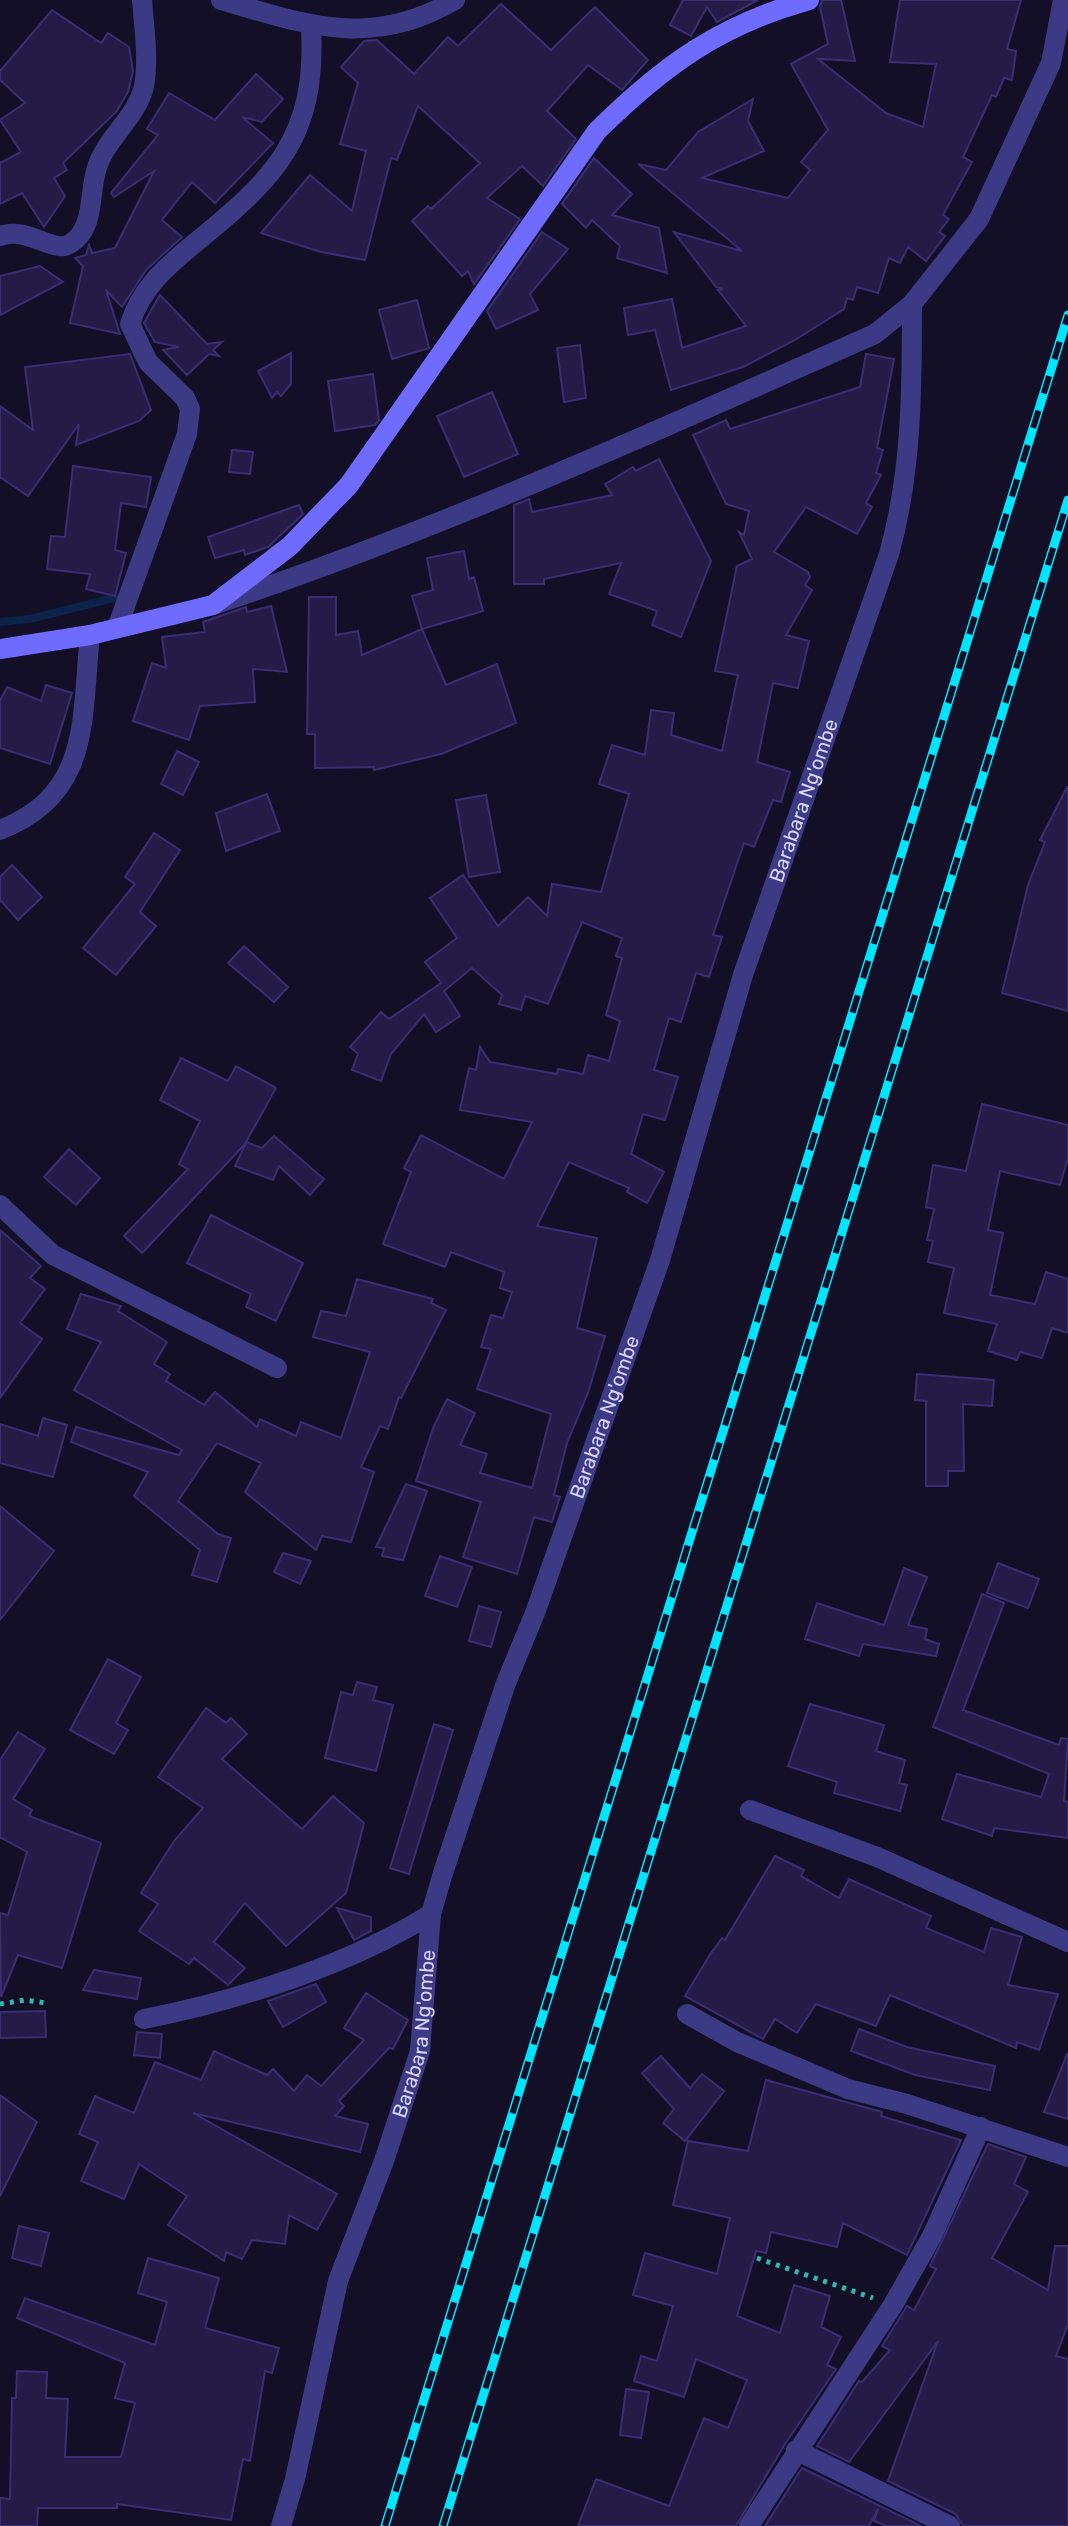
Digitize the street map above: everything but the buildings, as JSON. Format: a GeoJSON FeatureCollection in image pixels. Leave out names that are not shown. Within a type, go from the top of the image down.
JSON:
{"type":"FeatureCollection","features":[{"type":"Feature","properties":{"kind":"main road"},"geometry":{"type":"LineString","coordinates":[[0,649],[90,635],[213,605],[290,546],[349,485],[597,131],[647,82],[701,45],[760,13],[809,0]]}},
{"type":"Feature","properties":{"kind":"street"},"geometry":{"type":"LineString","coordinates":[[0,236],[23,232],[59,246],[69,245],[82,233],[101,159],[138,102],[144,87],[142,0]]}},
{"type":"Feature","properties":{"kind":"street"},"geometry":{"type":"LineString","coordinates":[[221,0],[311,27],[344,30],[396,26],[455,0]]}},
{"type":"Feature","properties":{"kind":"street"},"geometry":{"type":"LineString","coordinates":[[213,605],[314,572],[551,477],[875,334],[912,304],[979,219],[1051,63],[1063,0]]}},
{"type":"Feature","properties":{"kind":"street"},"geometry":{"type":"LineString","coordinates":[[117,628],[187,434],[190,409],[185,398],[148,362],[130,324],[135,309],[159,275],[247,198],[275,170],[292,144],[304,114],[313,71],[311,27]]}},
{"type":"Feature","properties":{"kind":"street","name":"Barabara Ng'ombe"},"geometry":{"type":"LineString","coordinates":[[281,2526],[295,2479],[338,2281],[384,2161],[420,2051],[431,1914],[501,1698],[535,1613],[655,1275],[743,975],[889,554],[897,522],[911,420],[912,304]]}},
{"type":"Feature","properties":{"kind":"street"},"geometry":{"type":"LineString","coordinates":[[0,830],[22,822],[58,793],[75,759],[90,635]]}},
{"type":"Feature","properties":{"kind":"street"},"geometry":{"type":"LineString","coordinates":[[0,1205],[36,1241],[67,1263],[277,1368]]}},
{"type":"Feature","properties":{"kind":"street"},"geometry":{"type":"LineString","coordinates":[[750,1810],[877,1857],[1068,1942]]}},
{"type":"Feature","properties":{"kind":"street"},"geometry":{"type":"LineString","coordinates":[[144,2019],[262,1990],[407,1929],[431,1914]]}},
{"type":"Feature","properties":{"kind":"street"},"geometry":{"type":"LineString","coordinates":[[687,2014],[795,2069],[848,2089],[981,2127],[1068,2157]]}},
{"type":"Feature","properties":{"kind":"street"},"geometry":{"type":"LineString","coordinates":[[749,2526],[893,2305],[932,2236],[981,2127]]}},
{"type":"Feature","properties":{"kind":"street"},"geometry":{"type":"LineString","coordinates":[[796,2450],[950,2526]]}},
{"type":"Feature","properties":{"kind":"path"},"geometry":{"type":"LineString","coordinates":[[0,2004],[25,2000],[46,2003]]}},
{"type":"Feature","properties":{"kind":"path"},"geometry":{"type":"LineString","coordinates":[[757,2258],[893,2305]]}},
{"type":"Feature","properties":{"kind":"waterway"},"geometry":{"type":"LineString","coordinates":[[0,622],[30,619],[126,595]]}},
{"type":"Feature","properties":{"kind":"railway"},"geometry":{"type":"LineString","coordinates":[[385,2526],[1068,315]]}},
{"type":"Feature","properties":{"kind":"railway"},"geometry":{"type":"LineString","coordinates":[[443,2526],[1068,500]]}}]}
